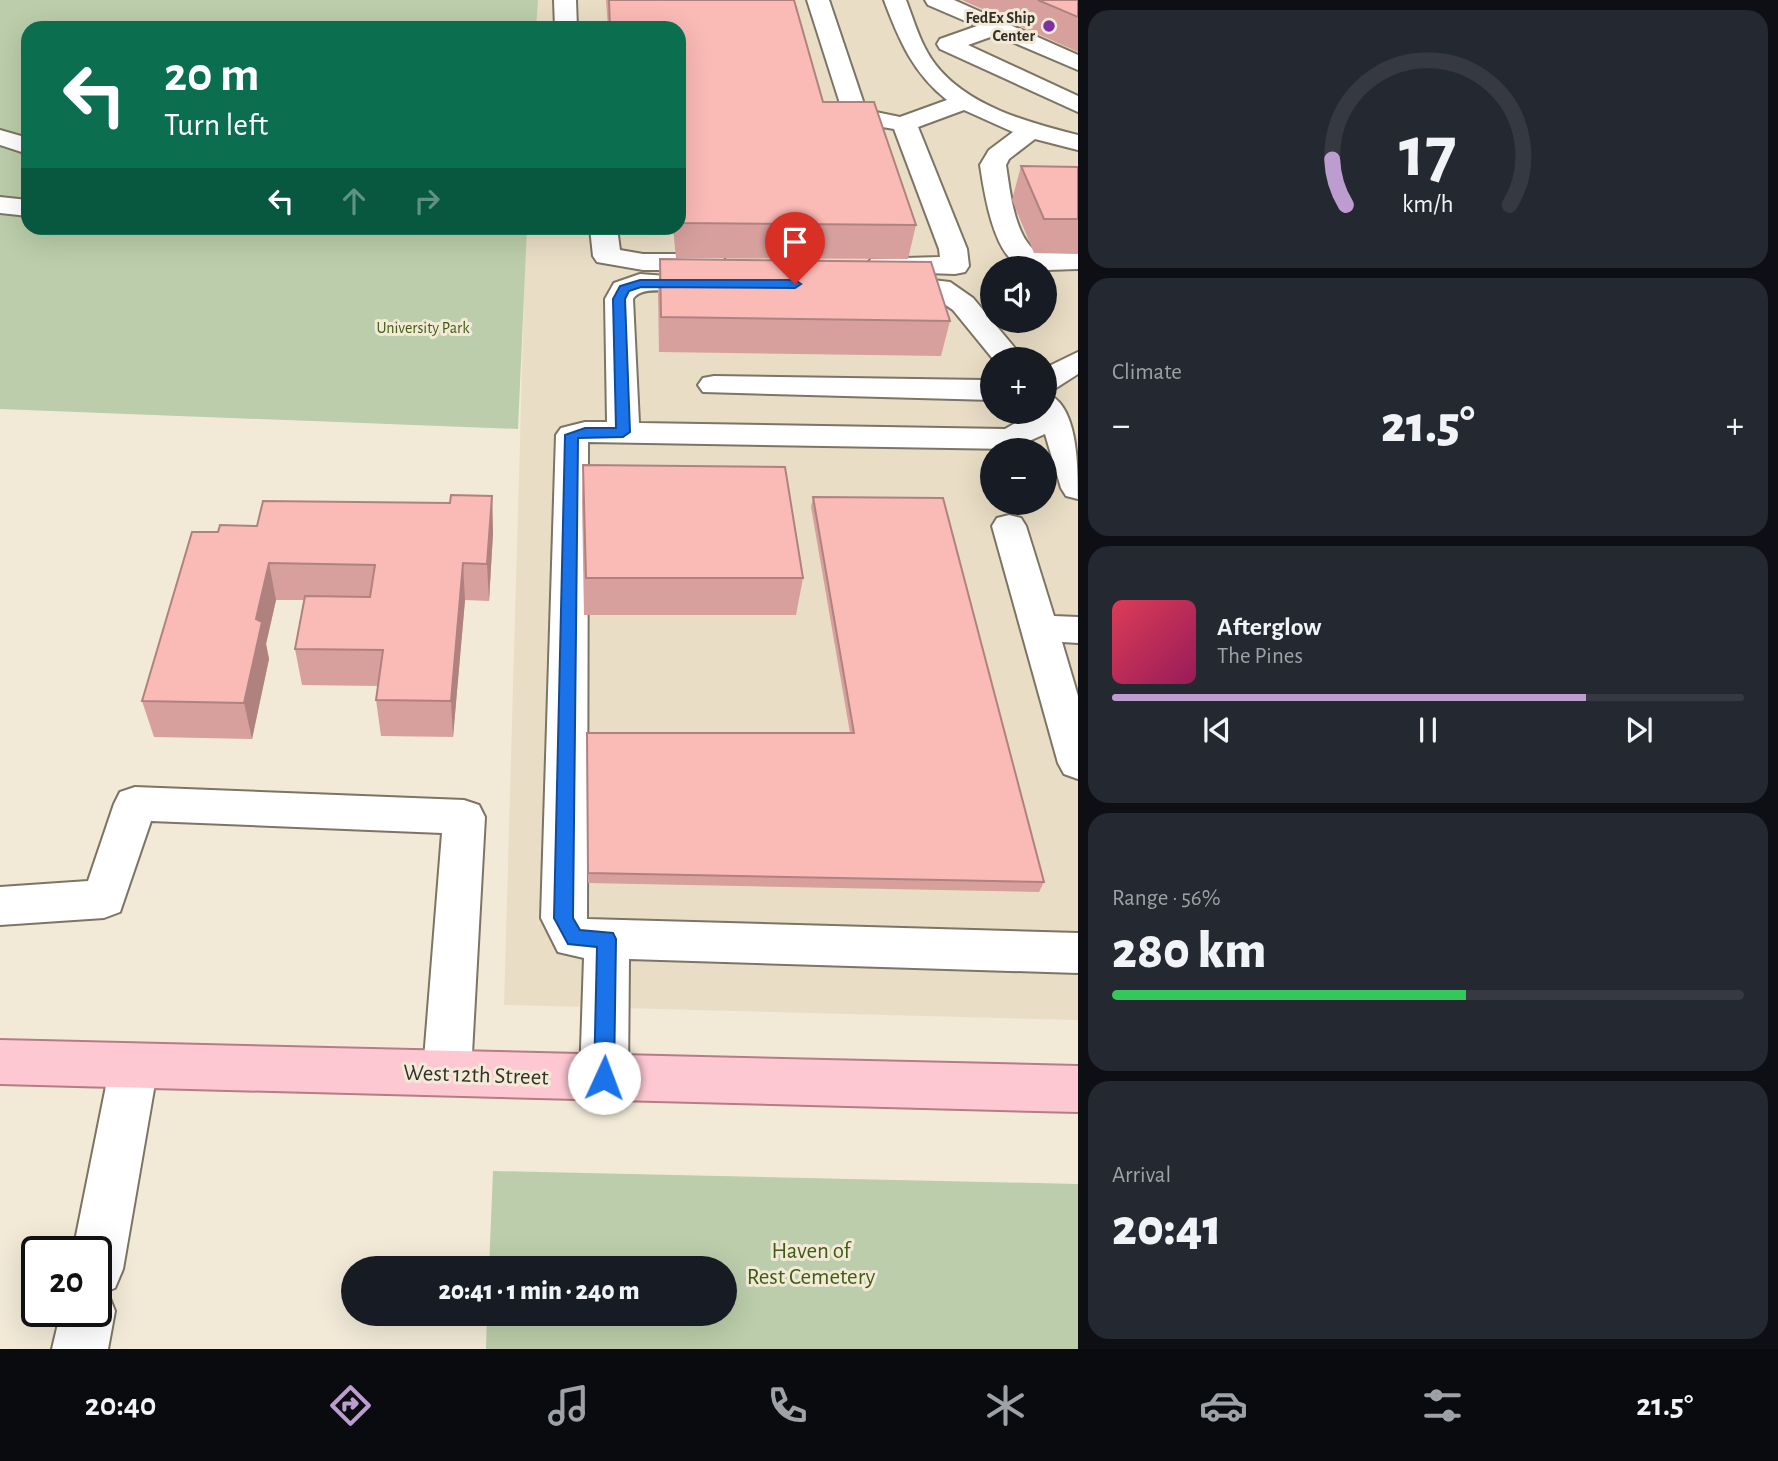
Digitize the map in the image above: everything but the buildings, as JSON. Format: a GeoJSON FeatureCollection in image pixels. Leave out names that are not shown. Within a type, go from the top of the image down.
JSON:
{"type":"FeatureCollection","features":[{"type":"Feature","properties":{"kind":"main road","name":"West 12th Street"},"geometry":{"type":"LineString","coordinates":[[0,1062],[1078,1089]]}},
{"type":"Feature","properties":{"kind":"street"},"geometry":{"type":"LineString","coordinates":[[565,0],[566,21]]}},
{"type":"Feature","properties":{"kind":"street"},"geometry":{"type":"LineString","coordinates":[[818,0],[856,116],[904,124],[967,101]]}},
{"type":"Feature","properties":{"kind":"street"},"geometry":{"type":"LineString","coordinates":[[895,0],[926,68],[945,87],[967,101],[1031,130],[1078,144]]}},
{"type":"Feature","properties":{"kind":"street"},"geometry":{"type":"LineString","coordinates":[[936,0],[1078,63]]}},
{"type":"Feature","properties":{"kind":"street"},"geometry":{"type":"LineString","coordinates":[[996,26],[948,44],[1078,105]]}},
{"type":"Feature","properties":{"kind":"street"},"geometry":{"type":"LineString","coordinates":[[904,124],[953,249],[955,266],[859,274],[940,288],[963,304],[999,347]]}},
{"type":"Feature","properties":{"kind":"street"},"geometry":{"type":"LineString","coordinates":[[1031,130],[998,155],[993,165],[1006,222],[1021,255],[1029,260],[1078,261]]}},
{"type":"Feature","properties":{"kind":"street"},"geometry":{"type":"LineString","coordinates":[[0,137],[21,144]]}},
{"type":"Feature","properties":{"kind":"street"},"geometry":{"type":"LineString","coordinates":[[0,205],[21,207]]}},
{"type":"Feature","properties":{"kind":"street"},"geometry":{"type":"LineString","coordinates":[[605,235],[607,256],[736,273],[640,283],[624,289],[619,299],[623,432]]}},
{"type":"Feature","properties":{"kind":"street"},"geometry":{"type":"LineString","coordinates":[[1057,400],[1078,361]]}},
{"type":"Feature","properties":{"kind":"street"},"geometry":{"type":"LineString","coordinates":[[714,385],[980,388]]}},
{"type":"Feature","properties":{"kind":"street"},"geometry":{"type":"LineString","coordinates":[[779,386],[789,435]]}},
{"type":"Feature","properties":{"kind":"street"},"geometry":{"type":"LineString","coordinates":[[1057,416],[1078,488]]}},
{"type":"Feature","properties":{"kind":"street"},"geometry":{"type":"LineString","coordinates":[[1031,424],[1011,439],[623,432],[585,432],[572,435],[563,918],[574,938],[1078,953]]}},
{"type":"Feature","properties":{"kind":"street"},"geometry":{"type":"LineString","coordinates":[[1009,526],[1078,763]]}},
{"type":"Feature","properties":{"kind":"street"},"geometry":{"type":"LineString","coordinates":[[1039,628],[1078,629]]}},
{"type":"Feature","properties":{"kind":"street"},"geometry":{"type":"LineString","coordinates":[[0,906],[104,899],[135,804],[464,817],[447,1072]]}},
{"type":"Feature","properties":{"kind":"street"},"geometry":{"type":"LineString","coordinates":[[604,1078],[607,939]]}},
{"type":"Feature","properties":{"kind":"street"},"geometry":{"type":"LineString","coordinates":[[102,1236],[134,1066]]}},
{"type":"Feature","properties":{"kind":"street"},"geometry":{"type":"LineString","coordinates":[[80,1349],[85,1327]]}},
{"type":"Feature","properties":{"kind":"shaded area"},"geometry":{"type":"Polygon","coordinates":[[[533,0],[1078,0],[1078,1020],[504,1005],[526,235],[686,235],[686,21],[532,21],[533,0]]]}},
{"type":"Feature","properties":{"kind":"green space","name":"University Park"},"geometry":{"type":"Polygon","coordinates":[[[0,0],[538,0],[536,21],[21,21],[21,235],[527,235],[518,429],[0,409],[0,0]]]}},
{"type":"Feature","properties":{"kind":"green space","name":"Haven of Rest Cemetery"},"geometry":{"type":"Polygon","coordinates":[[[493,1171],[1078,1184],[1078,1349],[486,1349],[487,1326],[737,1326],[737,1256],[490,1256],[493,1171]]]}},
{"type":"Feature","properties":{"kind":"place","name":"FedEx Ship Center"},"geometry":{"type":"Point","coordinates":[1049,26]}},
{"type":"Feature","properties":{"kind":"route"},"geometry":{"type":"LineString","coordinates":[[604,1078],[607,939],[574,938],[563,918],[572,435],[585,432],[623,432],[619,299],[624,289],[640,283],[795,284]]}}]}
